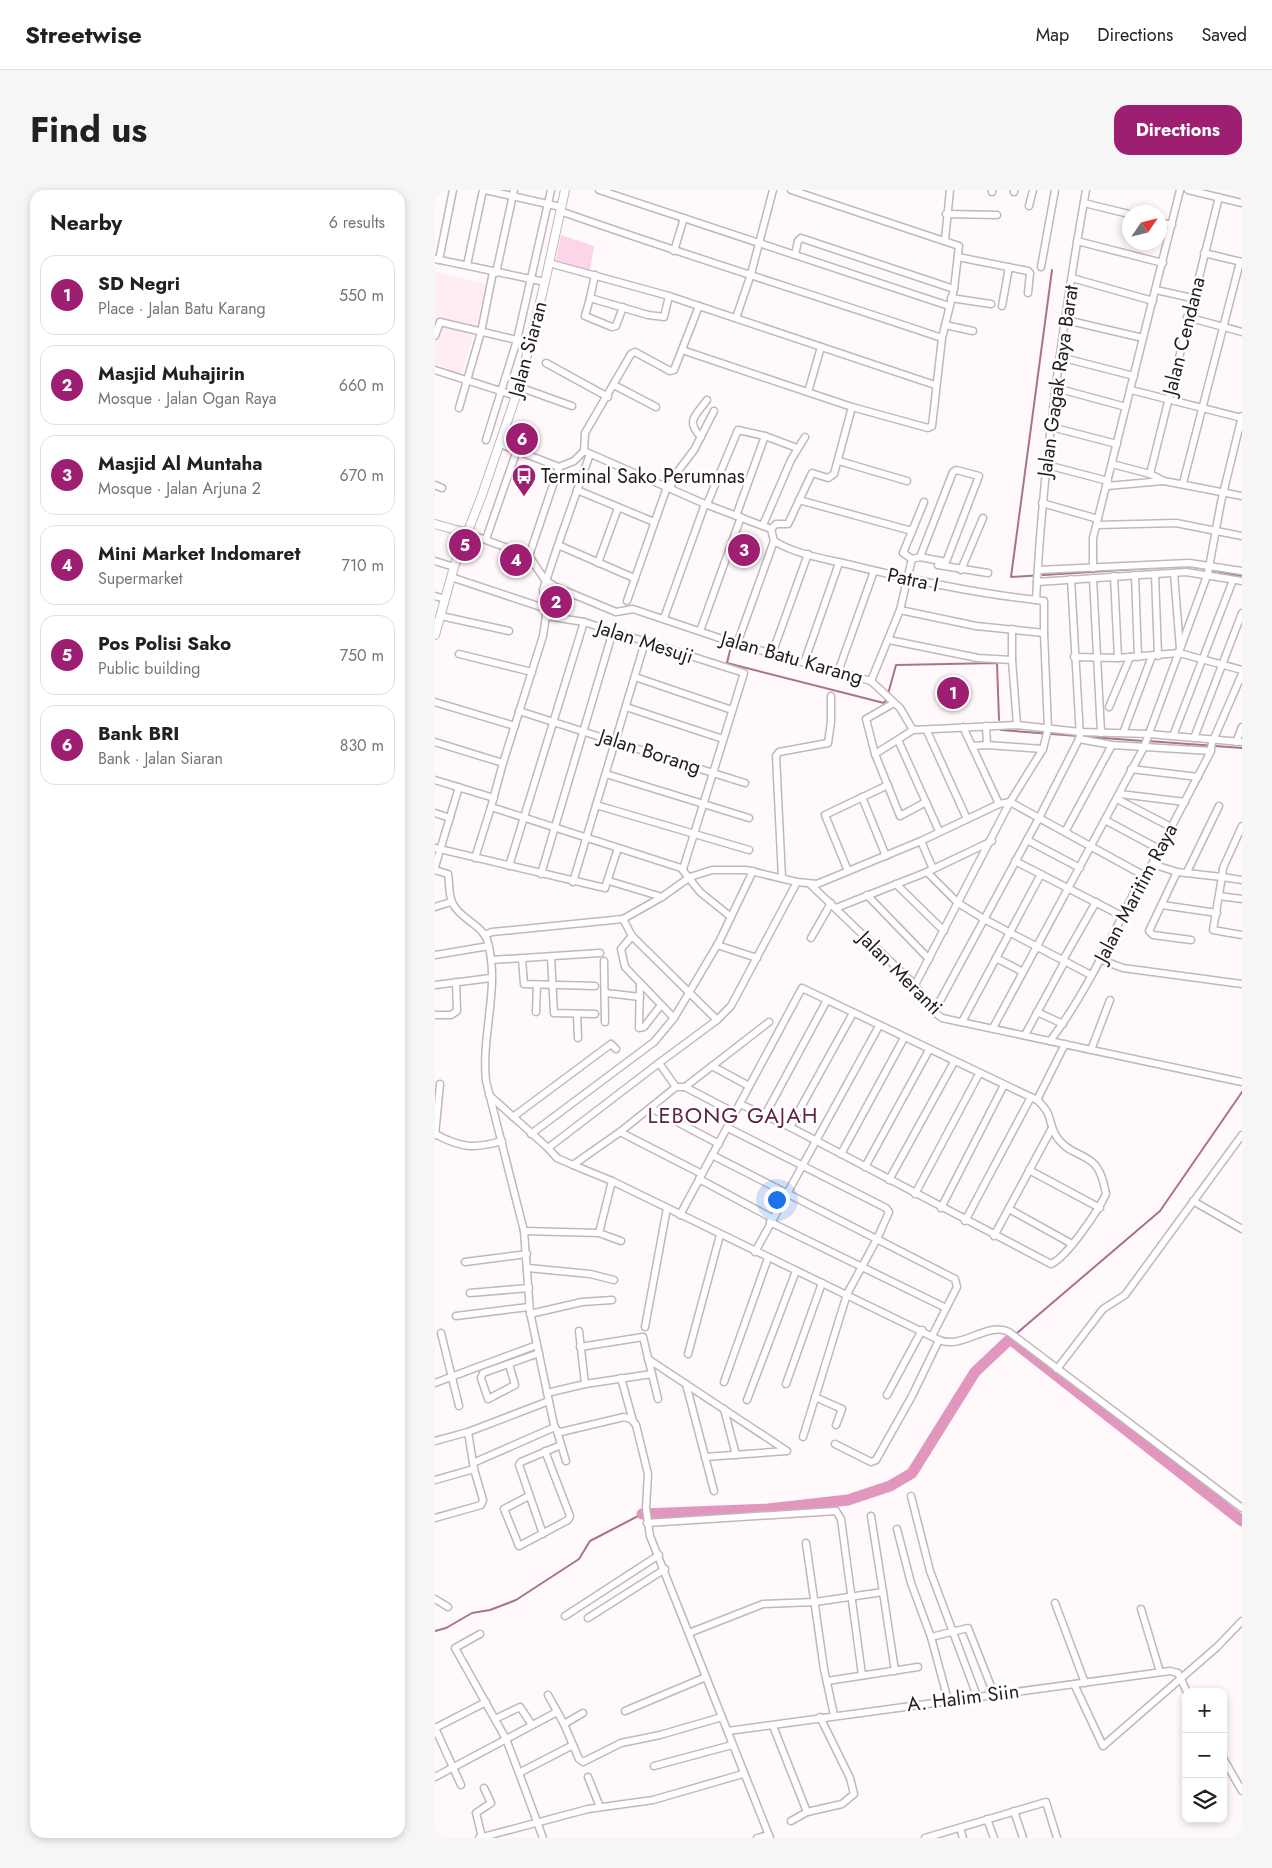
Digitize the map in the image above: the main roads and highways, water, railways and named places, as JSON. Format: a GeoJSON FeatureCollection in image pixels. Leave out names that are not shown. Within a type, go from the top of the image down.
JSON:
{"type":"FeatureCollection","features":[{"type":"Feature","properties":{"kind":"waterway"},"geometry":{"type":"LineString","coordinates":[[1052,270],[1011,577],[1169,567]]}},
{"type":"Feature","properties":{"kind":"waterway"},"geometry":{"type":"LineString","coordinates":[[1186,566],[1206,569]]}},
{"type":"Feature","properties":{"kind":"waterway"},"geometry":{"type":"LineString","coordinates":[[1210,570],[1242,576]]}},
{"type":"Feature","properties":{"kind":"waterway"},"geometry":{"type":"LineString","coordinates":[[731,646],[727,663],[884,703],[887,698]]}},
{"type":"Feature","properties":{"kind":"waterway"},"geometry":{"type":"LineString","coordinates":[[888,694],[896,665],[997,663],[999,720]]}},
{"type":"Feature","properties":{"kind":"waterway"},"geometry":{"type":"LineString","coordinates":[[1001,730],[1143,741]]}},
{"type":"Feature","properties":{"kind":"waterway"},"geometry":{"type":"LineString","coordinates":[[1148,741],[1242,748]]}},
{"type":"Feature","properties":{"kind":"waterway"},"geometry":{"type":"LineString","coordinates":[[1010,1339],[1160,1211],[1242,1092]]}},
{"type":"Feature","properties":{"kind":"waterway"},"geometry":{"type":"LineString","coordinates":[[642,1514],[768,1509],[848,1500],[890,1486],[912,1473],[975,1372],[1010,1339],[1242,1521]]}},
{"type":"Feature","properties":{"kind":"waterway"},"geometry":{"type":"LineString","coordinates":[[435,1631],[446,1628],[472,1613],[490,1610],[516,1600],[579,1559],[590,1541],[642,1514]]}},
{"type":"Feature","properties":{"kind":"place","name":"Bank BRI"},"geometry":{"type":"Point","coordinates":[522,439]}},
{"type":"Feature","properties":{"kind":"place","name":"Terminal Sako Perumnas"},"geometry":{"type":"Point","coordinates":[524,497]}},
{"type":"Feature","properties":{"kind":"place","name":"Pos Polisi Sako"},"geometry":{"type":"Point","coordinates":[465,545]}},
{"type":"Feature","properties":{"kind":"place","name":"Masjid Al Muntaha"},"geometry":{"type":"Point","coordinates":[744,550]}},
{"type":"Feature","properties":{"kind":"place","name":"Mini Market Indomaret"},"geometry":{"type":"Point","coordinates":[516,560]}},
{"type":"Feature","properties":{"kind":"place","name":"Masjid Muhajirin"},"geometry":{"type":"Point","coordinates":[556,602]}},
{"type":"Feature","properties":{"kind":"place","name":"SD Negri"},"geometry":{"type":"Point","coordinates":[953,693]}},
{"type":"Feature","properties":{"kind":"district","name":"LEBONG GAJAH"},"geometry":{"type":"Point","coordinates":[733,1115]}}]}
